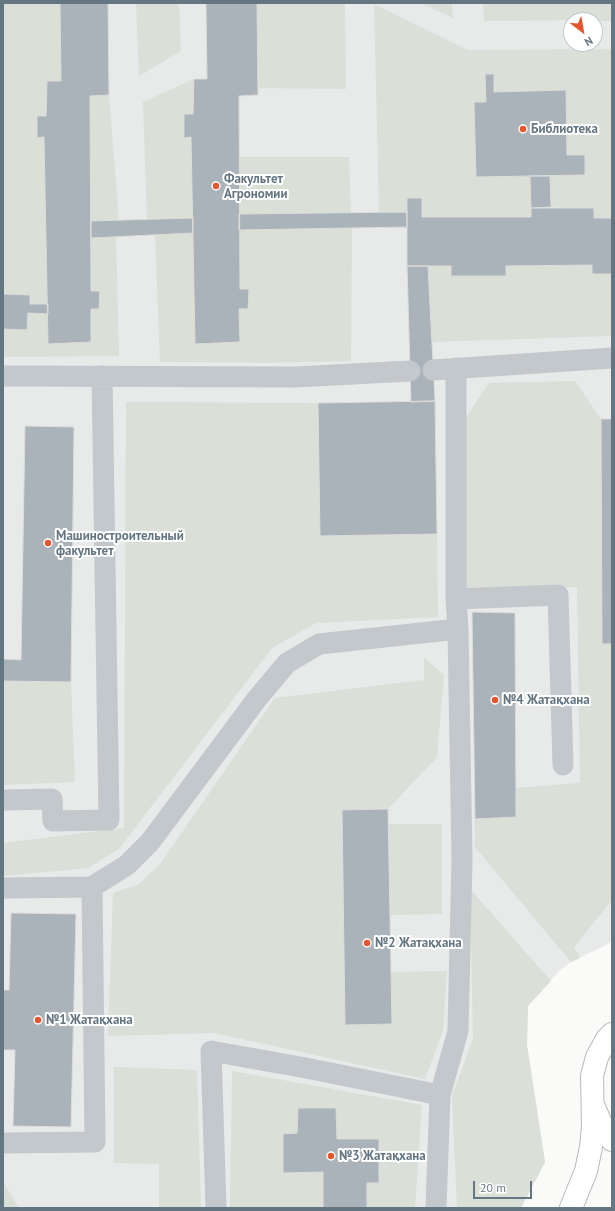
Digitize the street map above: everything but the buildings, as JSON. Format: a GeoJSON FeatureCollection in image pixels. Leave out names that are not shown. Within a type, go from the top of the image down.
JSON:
{"type":"FeatureCollection","features":[{"type":"Feature","properties":{"kind":"main road"},"geometry":{"type":"LineString","coordinates":[[571,1208],[586,1171],[591,1147],[593,1127],[592,1076],[597,1057],[607,1039],[612,1034]]}},
{"type":"Feature","properties":{"kind":"main road"},"geometry":{"type":"LineString","coordinates":[[592,1096],[596,1113],[603,1128],[612,1140]]}},
{"type":"Feature","properties":{"kind":"lane"},"geometry":{"type":"LineString","coordinates":[[433,370],[612,358]]}},
{"type":"Feature","properties":{"kind":"lane"},"geometry":{"type":"LineString","coordinates":[[436,1208],[440,1095],[458,1031],[462,859],[458,629],[456,598],[456,368]]}},
{"type":"Feature","properties":{"kind":"lane"},"geometry":{"type":"LineString","coordinates":[[3,376],[296,377],[410,371]]}},
{"type":"Feature","properties":{"kind":"lane"},"geometry":{"type":"LineString","coordinates":[[3,800],[52,799],[53,821],[110,820],[102,376]]}},
{"type":"Feature","properties":{"kind":"lane"},"geometry":{"type":"LineString","coordinates":[[456,598],[558,595],[563,765]]}},
{"type":"Feature","properties":{"kind":"lane"},"geometry":{"type":"LineString","coordinates":[[3,888],[92,887],[127,865],[150,842],[256,700],[287,663],[319,644],[458,629]]}},
{"type":"Feature","properties":{"kind":"lane"},"geometry":{"type":"LineString","coordinates":[[3,1143],[95,1142],[92,887]]}},
{"type":"Feature","properties":{"kind":"lane"},"geometry":{"type":"LineString","coordinates":[[216,1208],[211,1051],[306,1068],[440,1095]]}},
{"type":"Feature","properties":{"kind":"shaded area"},"geometry":{"type":"Polygon","coordinates":[[[3,3],[612,3],[612,942],[571,962],[560,970],[528,1005],[527,1045],[545,1162],[521,1208],[3,1208],[3,3]]]}},
{"type":"Feature","properties":{"kind":"shaded area"},"geometry":{"type":"Polygon","coordinates":[[[3,3],[60,3],[61,81],[47,81],[46,116],[37,116],[37,137],[44,137],[48,304],[30,304],[30,295],[3,294],[3,3]]]}},
{"type":"Feature","properties":{"kind":"shaded area"},"geometry":{"type":"Polygon","coordinates":[[[136,3],[179,3],[181,51],[139,76],[136,3]]]}},
{"type":"Feature","properties":{"kind":"shaded area"},"geometry":{"type":"Polygon","coordinates":[[[257,3],[345,3],[346,89],[257,88],[257,3]]]}},
{"type":"Feature","properties":{"kind":"shaded area"},"geometry":{"type":"Polygon","coordinates":[[[421,3],[452,3],[453,18],[421,3]]]}},
{"type":"Feature","properties":{"kind":"shaded area"},"geometry":{"type":"Polygon","coordinates":[[[483,3],[612,3],[612,21],[603,21],[603,12],[563,12],[563,20],[484,21],[483,3]]]}},
{"type":"Feature","properties":{"kind":"shaded area"},"geometry":{"type":"Polygon","coordinates":[[[374,4],[468,50],[563,49],[563,52],[603,52],[603,49],[612,49],[612,218],[594,218],[593,208],[551,207],[550,176],[585,175],[585,155],[567,155],[566,91],[494,92],[494,74],[486,102],[474,102],[476,177],[530,176],[531,217],[422,217],[407,212],[379,212],[374,4]]]}},
{"type":"Feature","properties":{"kind":"shaded area"},"geometry":{"type":"Polygon","coordinates":[[[194,79],[193,114],[184,115],[184,138],[191,137],[193,218],[147,219],[143,102],[194,79]]]}},
{"type":"Feature","properties":{"kind":"shaded area"},"geometry":{"type":"Polygon","coordinates":[[[109,95],[119,220],[91,221],[90,96],[109,95]]]}},
{"type":"Feature","properties":{"kind":"shaded area"},"geometry":{"type":"Polygon","coordinates":[[[239,157],[349,157],[351,213],[239,214],[239,157]]]}},
{"type":"Feature","properties":{"kind":"shaded area"},"geometry":{"type":"Polygon","coordinates":[[[352,228],[351,361],[263,363],[160,362],[155,235],[193,233],[195,344],[240,342],[239,309],[248,309],[249,290],[240,289],[239,230],[352,228]]]}},
{"type":"Feature","properties":{"kind":"shaded area"},"geometry":{"type":"Polygon","coordinates":[[[116,236],[119,356],[3,357],[3,329],[27,330],[28,313],[48,314],[48,344],[91,342],[91,309],[99,309],[100,292],[91,291],[91,238],[116,236]]]}},
{"type":"Feature","properties":{"kind":"shaded area"},"geometry":{"type":"Polygon","coordinates":[[[592,265],[612,274],[612,336],[432,342],[428,266],[451,266],[451,276],[506,276],[506,266],[592,265]]]}},
{"type":"Feature","properties":{"kind":"shaded area"},"geometry":{"type":"Polygon","coordinates":[[[575,381],[601,419],[602,644],[612,644],[612,900],[574,947],[580,958],[571,962],[475,847],[475,819],[516,817],[516,788],[580,783],[577,587],[465,591],[463,422],[489,383],[575,381]]]}},
{"type":"Feature","properties":{"kind":"shaded area"},"geometry":{"type":"Polygon","coordinates":[[[126,402],[318,403],[320,536],[437,534],[438,617],[316,623],[272,648],[119,849],[88,868],[3,876],[3,843],[124,828],[126,402]]]}},
{"type":"Feature","properties":{"kind":"shaded area"},"geometry":{"type":"Polygon","coordinates":[[[424,658],[444,675],[437,757],[388,809],[342,810],[345,1024],[391,972],[447,971],[443,1031],[425,1079],[214,1033],[108,1036],[113,893],[139,884],[160,864],[275,698],[424,680],[424,658]]]}},
{"type":"Feature","properties":{"kind":"shaded area"},"geometry":{"type":"Polygon","coordinates":[[[3,681],[71,682],[75,782],[3,785],[3,681]]]}},
{"type":"Feature","properties":{"kind":"shaded area"},"geometry":{"type":"Polygon","coordinates":[[[389,824],[442,824],[442,914],[390,915],[389,824]]]}},
{"type":"Feature","properties":{"kind":"shaded area"},"geometry":{"type":"Polygon","coordinates":[[[470,889],[551,981],[528,1006],[527,1045],[545,1162],[521,1208],[457,1208],[452,1096],[473,1039],[470,889]]]}},
{"type":"Feature","properties":{"kind":"shaded area"},"geometry":{"type":"Polygon","coordinates":[[[114,1067],[197,1070],[201,1208],[159,1208],[159,1164],[114,1163],[114,1067]]]}},
{"type":"Feature","properties":{"kind":"shaded area"},"geometry":{"type":"Polygon","coordinates":[[[232,1071],[422,1105],[415,1208],[367,1208],[367,1183],[379,1183],[379,1139],[337,1139],[336,1108],[298,1108],[297,1133],[283,1134],[283,1172],[323,1172],[323,1208],[230,1208],[232,1071]]]}},
{"type":"Feature","properties":{"kind":"shaded area"},"geometry":{"type":"Polygon","coordinates":[[[3,1182],[19,1208],[3,1208],[3,1182]]]}},
{"type":"Feature","properties":{"kind":"place","name":"Библиотека"},"geometry":{"type":"Point","coordinates":[523,129]}},
{"type":"Feature","properties":{"kind":"place","name":"Факультет Агрономии"},"geometry":{"type":"Point","coordinates":[216,186]}},
{"type":"Feature","properties":{"kind":"place","name":"Машиностроительный факультет"},"geometry":{"type":"Point","coordinates":[48,543]}},
{"type":"Feature","properties":{"kind":"place","name":"№4 Жатақхана"},"geometry":{"type":"Point","coordinates":[495,700]}},
{"type":"Feature","properties":{"kind":"place","name":"№2 Жатақхана"},"geometry":{"type":"Point","coordinates":[367,943]}},
{"type":"Feature","properties":{"kind":"place","name":"№1 Жатақхана"},"geometry":{"type":"Point","coordinates":[38,1020]}},
{"type":"Feature","properties":{"kind":"place","name":"№3 Жатақхана"},"geometry":{"type":"Point","coordinates":[331,1156]}}]}
